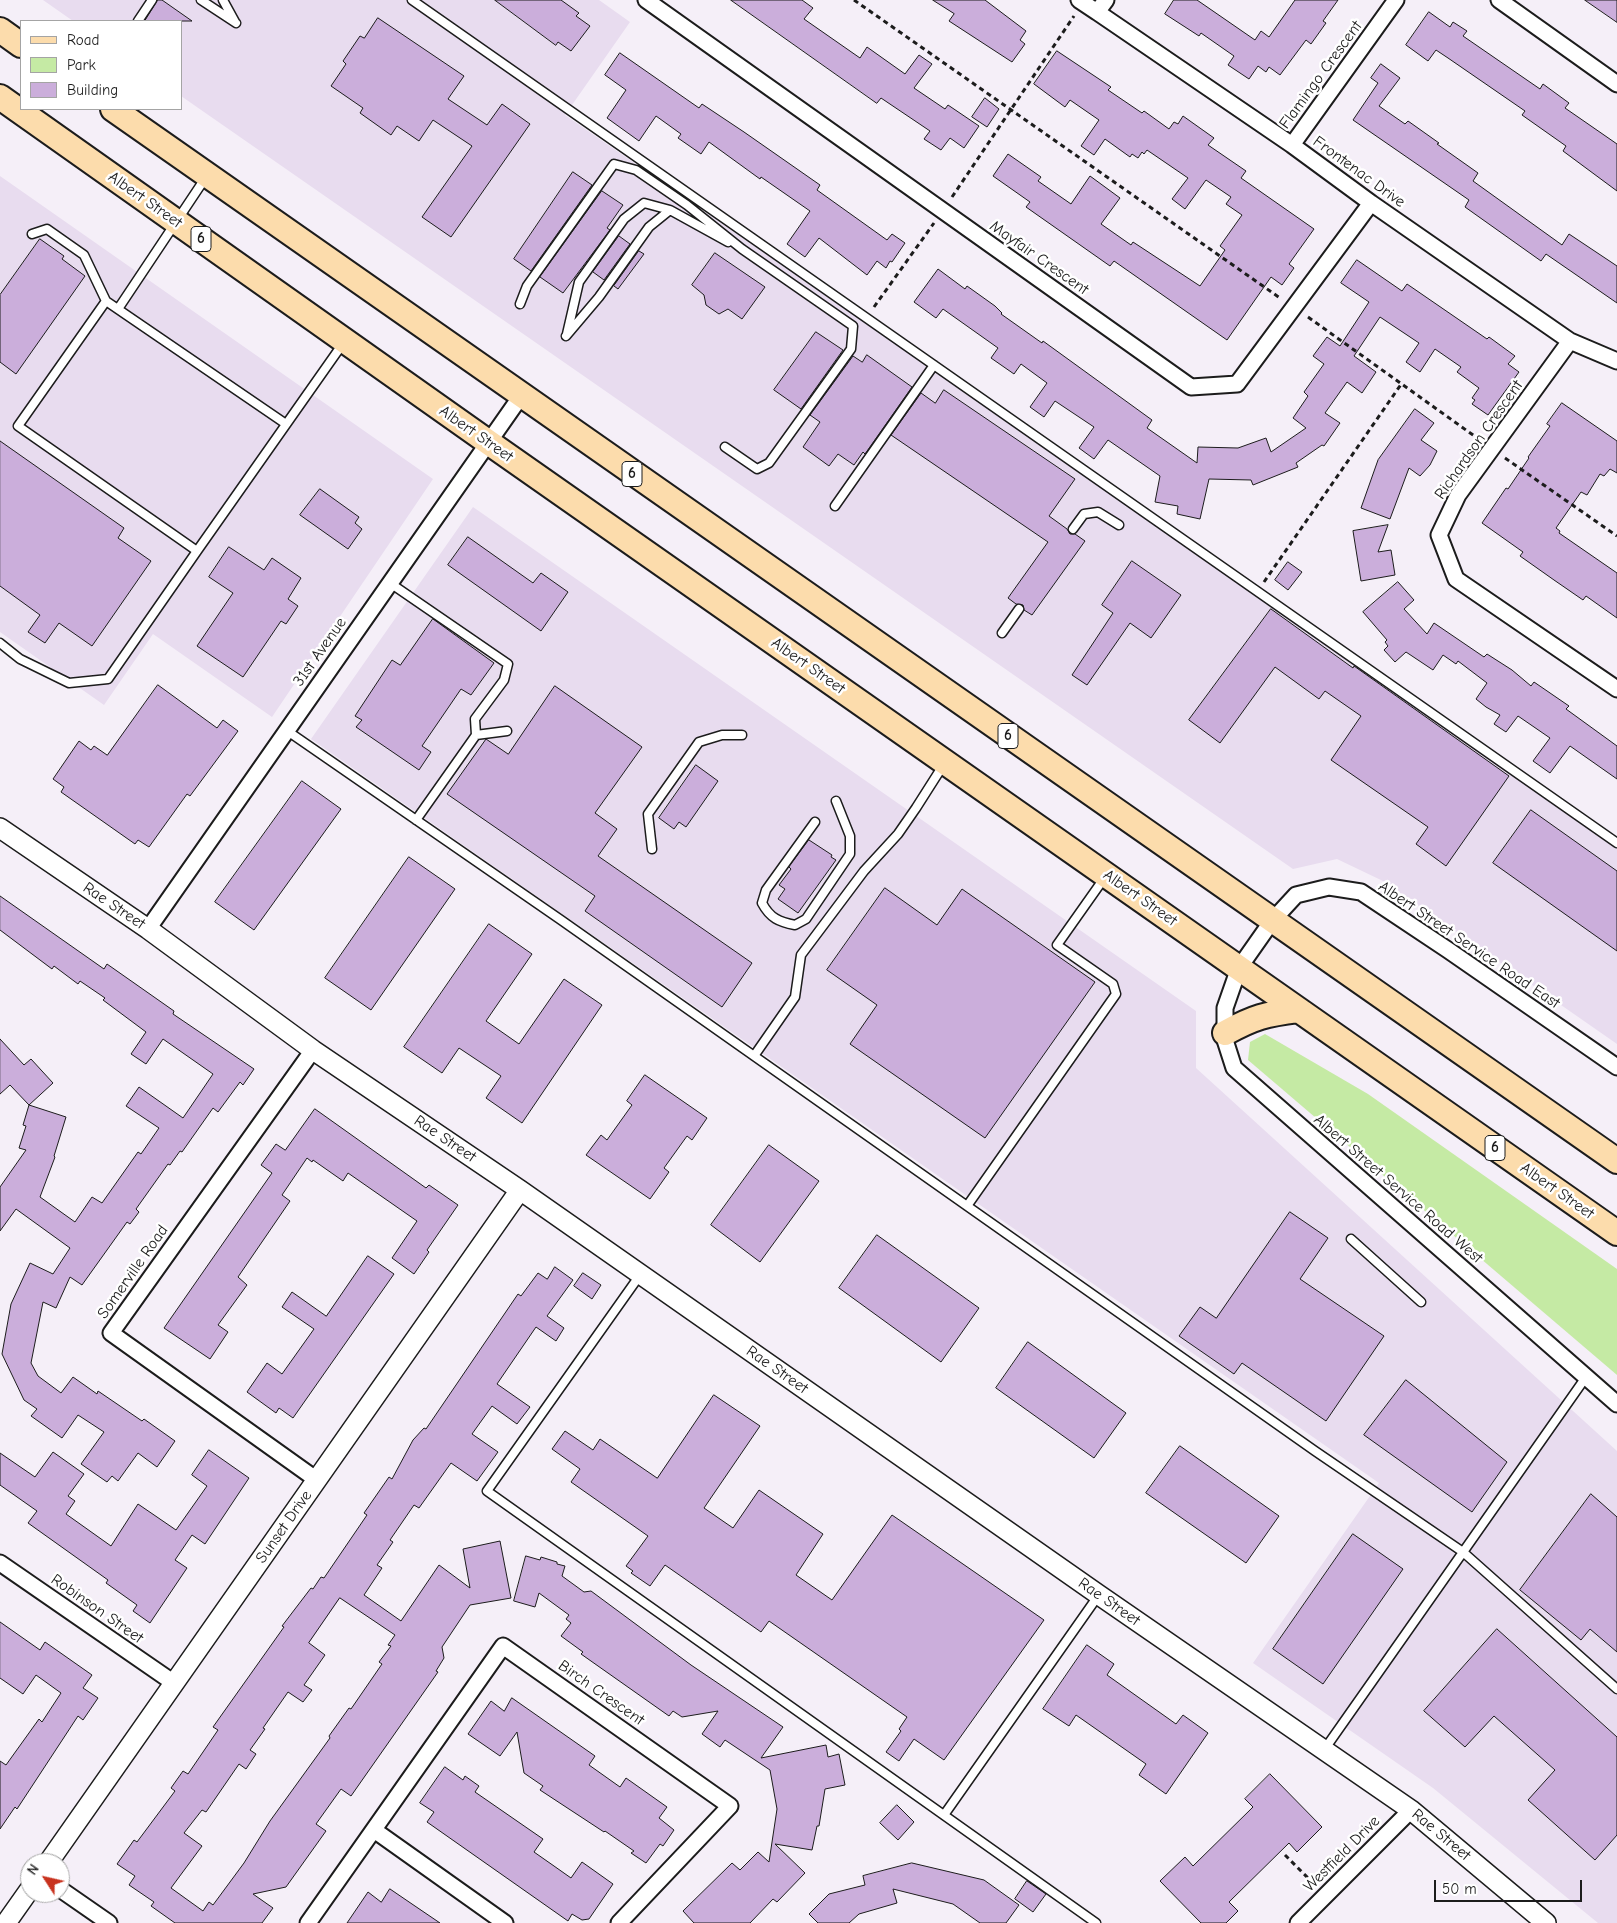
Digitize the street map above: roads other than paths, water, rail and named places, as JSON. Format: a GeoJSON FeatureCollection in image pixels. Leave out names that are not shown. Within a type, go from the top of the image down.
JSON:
{"type":"FeatureCollection","features":[{"type":"Feature","properties":{"kind":"main road"},"geometry":{"type":"LineString","coordinates":[[0,30],[20,44]]}},
{"type":"Feature","properties":{"kind":"main road","name":"Albert Street"},"geometry":{"type":"LineString","coordinates":[[0,97],[488,442],[1617,1233]]}},
{"type":"Feature","properties":{"kind":"main road","name":"6"},"geometry":{"type":"LineString","coordinates":[[114,110],[1617,1161]]}},
{"type":"Feature","properties":{"kind":"main road"},"geometry":{"type":"LineString","coordinates":[[1225,1032],[1249,1019],[1298,1010]]}},
{"type":"Feature","properties":{"kind":"street","name":"Mayfair Crescent"},"geometry":{"type":"LineString","coordinates":[[646,0],[1190,387],[1237,384],[1371,203]]}},
{"type":"Feature","properties":{"kind":"street","name":"Flamingo Crescent"},"geometry":{"type":"LineString","coordinates":[[1292,145],[1396,0]]}},
{"type":"Feature","properties":{"kind":"street"},"geometry":{"type":"LineString","coordinates":[[1499,0],[1617,84]]}},
{"type":"Feature","properties":{"kind":"street","name":"Frontenac Drive"},"geometry":{"type":"LineString","coordinates":[[1080,1],[1101,6],[1371,203],[1570,341],[1617,361]]}},
{"type":"Feature","properties":{"kind":"street","name":"Richardson Crescent"},"geometry":{"type":"LineString","coordinates":[[1570,341],[1458,495],[1439,535],[1456,578],[1617,689]]}},
{"type":"Feature","properties":{"kind":"street","name":"31st Avenue"},"geometry":{"type":"LineString","coordinates":[[148,929],[521,396]]}},
{"type":"Feature","properties":{"kind":"street","name":"Rae Street"},"geometry":{"type":"LineString","coordinates":[[0,828],[148,929],[313,1050],[520,1190],[1099,1595],[1411,1810],[1546,1923]]}},
{"type":"Feature","properties":{"kind":"street","name":"Albert Street Service Road East"},"geometry":{"type":"LineString","coordinates":[[1239,968],[1272,921],[1296,895],[1329,887],[1361,892],[1617,1067]]}},
{"type":"Feature","properties":{"kind":"street","name":"Albert Street Service Road West"},"geometry":{"type":"LineString","coordinates":[[1239,968],[1225,1008],[1225,1040],[1234,1068],[1617,1404]]}},
{"type":"Feature","properties":{"kind":"street","name":"Somerville Road"},"geometry":{"type":"LineString","coordinates":[[313,1050],[111,1333],[317,1480]]}},
{"type":"Feature","properties":{"kind":"street","name":"Sunset Drive"},"geometry":{"type":"LineString","coordinates":[[55,1853],[520,1190]]}},
{"type":"Feature","properties":{"kind":"street","name":"Robinson Street"},"geometry":{"type":"LineString","coordinates":[[0,1563],[174,1683]]}},
{"type":"Feature","properties":{"kind":"street","name":"Birch Crescent"},"geometry":{"type":"LineString","coordinates":[[308,1923],[503,1646],[730,1806],[618,1923]]}},
{"type":"Feature","properties":{"kind":"street","name":"Westfield Drive"},"geometry":{"type":"LineString","coordinates":[[1298,1923],[1411,1810]]}},
{"type":"Feature","properties":{"kind":"street"},"geometry":{"type":"LineString","coordinates":[[374,1830],[505,1923]]}},
{"type":"Feature","properties":{"kind":"street"},"geometry":{"type":"LineString","coordinates":[[70,1896],[109,1923]]}},
{"type":"Feature","properties":{"kind":"street"},"geometry":{"type":"LineString","coordinates":[[6,1923],[20,1903]]}},
{"type":"Feature","properties":{"kind":"lane"},"geometry":{"type":"LineString","coordinates":[[139,20],[152,0]]}},
{"type":"Feature","properties":{"kind":"lane"},"geometry":{"type":"LineString","coordinates":[[201,0],[236,23],[222,0]]}},
{"type":"Feature","properties":{"kind":"lane"},"geometry":{"type":"LineString","coordinates":[[412,0],[1617,843]]}},
{"type":"Feature","properties":{"kind":"lane"},"geometry":{"type":"LineString","coordinates":[[520,304],[527,286],[614,164],[636,170],[687,205],[742,249],[853,326],[851,350],[769,462],[757,470],[725,447]]}},
{"type":"Feature","properties":{"kind":"lane"},"geometry":{"type":"LineString","coordinates":[[118,308],[207,175]]}},
{"type":"Feature","properties":{"kind":"lane"},"geometry":{"type":"LineString","coordinates":[[670,210],[649,227],[599,297],[566,336],[579,282],[624,218],[644,203],[670,210],[692,224],[742,249]]}},
{"type":"Feature","properties":{"kind":"lane"},"geometry":{"type":"LineString","coordinates":[[32,234],[47,229],[84,255],[106,301],[286,424]]}},
{"type":"Feature","properties":{"kind":"lane"},"geometry":{"type":"LineString","coordinates":[[106,301],[18,426],[197,551]]}},
{"type":"Feature","properties":{"kind":"lane"},"geometry":{"type":"LineString","coordinates":[[0,643],[20,659],[69,683],[108,678],[345,341]]}},
{"type":"Feature","properties":{"kind":"lane"},"geometry":{"type":"LineString","coordinates":[[835,506],[934,365]]}},
{"type":"Feature","properties":{"kind":"lane"},"geometry":{"type":"LineString","coordinates":[[1073,529],[1084,514],[1098,512],[1120,525]]}},
{"type":"Feature","properties":{"kind":"lane"},"geometry":{"type":"LineString","coordinates":[[390,582],[508,664],[504,680],[475,719],[476,735],[416,820]]}},
{"type":"Feature","properties":{"kind":"lane"},"geometry":{"type":"LineString","coordinates":[[1002,632],[1018,609]]}},
{"type":"Feature","properties":{"kind":"lane"},"geometry":{"type":"LineString","coordinates":[[286,730],[754,1056],[1315,1451],[1463,1552],[1617,1689]]}},
{"type":"Feature","properties":{"kind":"lane"},"geometry":{"type":"LineString","coordinates":[[476,735],[507,731]]}},
{"type":"Feature","properties":{"kind":"lane"},"geometry":{"type":"LineString","coordinates":[[652,849],[648,814],[700,742],[722,735],[742,735]]}},
{"type":"Feature","properties":{"kind":"lane"},"geometry":{"type":"LineString","coordinates":[[754,1056],[795,997],[801,955],[864,871],[898,834],[945,762]]}},
{"type":"Feature","properties":{"kind":"lane"},"geometry":{"type":"LineString","coordinates":[[815,822],[766,890],[762,904],[767,913],[780,922],[795,925],[806,919],[850,854],[850,836],[836,800]]}},
{"type":"Feature","properties":{"kind":"lane"},"geometry":{"type":"LineString","coordinates":[[967,1206],[1116,994],[1113,984],[1057,945],[1106,875]]}},
{"type":"Feature","properties":{"kind":"lane"},"geometry":{"type":"LineString","coordinates":[[1351,1239],[1422,1302]]}},
{"type":"Feature","properties":{"kind":"lane"},"geometry":{"type":"LineString","coordinates":[[640,1275],[487,1491],[1096,1923]]}},
{"type":"Feature","properties":{"kind":"lane"},"geometry":{"type":"LineString","coordinates":[[1324,1750],[1586,1377]]}},
{"type":"Feature","properties":{"kind":"lane"},"geometry":{"type":"LineString","coordinates":[[944,1816],[1099,1595]]}}]}
